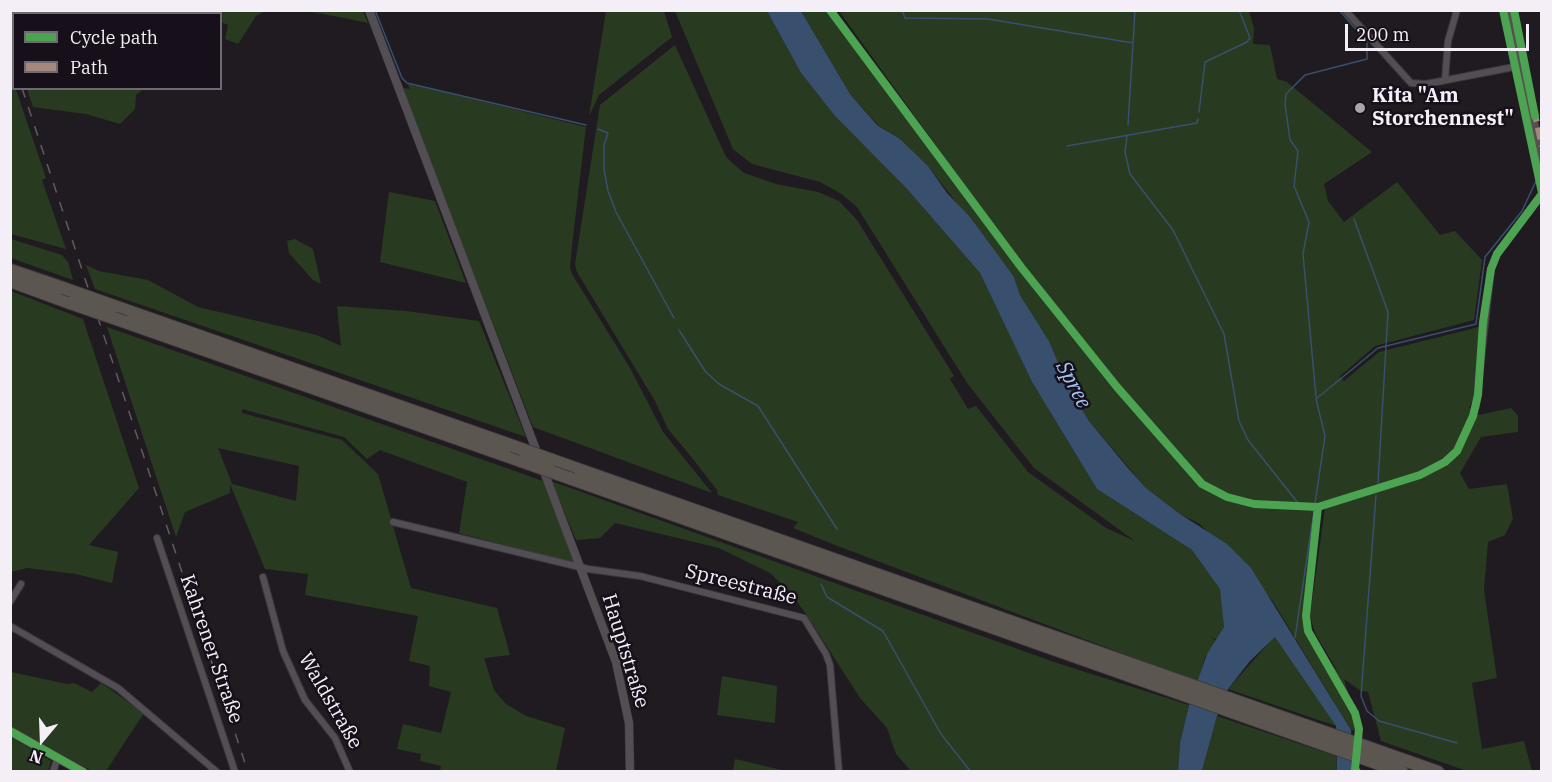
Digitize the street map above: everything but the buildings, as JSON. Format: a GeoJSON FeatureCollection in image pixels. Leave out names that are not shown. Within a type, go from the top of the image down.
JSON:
{"type":"FeatureCollection","features":[{"type":"Feature","properties":{"kind":"highway"},"geometry":{"type":"LineString","coordinates":[[10,270],[552,460],[1180,687],[1402,771]]}},
{"type":"Feature","properties":{"kind":"highway"},"geometry":{"type":"LineString","coordinates":[[10,281],[521,462],[1180,687],[1438,771]]}},
{"type":"Feature","properties":{"kind":"main road"},"geometry":{"type":"LineString","coordinates":[[1509,10],[1542,168]]}},
{"type":"Feature","properties":{"kind":"main road"},"geometry":{"type":"LineString","coordinates":[[10,730],[83,771]]}},
{"type":"Feature","properties":{"kind":"street","name":"Hauptstraße"},"geometry":{"type":"LineString","coordinates":[[369,10],[582,567],[625,695],[629,723],[630,771]]}},
{"type":"Feature","properties":{"kind":"street"},"geometry":{"type":"LineString","coordinates":[[1345,10],[1411,83],[1426,84],[1519,66]]}},
{"type":"Feature","properties":{"kind":"street"},"geometry":{"type":"LineString","coordinates":[[1445,81],[1448,41],[1457,10]]}},
{"type":"Feature","properties":{"kind":"street"},"geometry":{"type":"LineString","coordinates":[[1476,406],[1491,268],[1497,254],[1542,194]]}},
{"type":"Feature","properties":{"kind":"street","name":"Spreestraße"},"geometry":{"type":"LineString","coordinates":[[393,522],[582,567],[640,576],[804,618],[826,654],[830,665],[839,771]]}},
{"type":"Feature","properties":{"kind":"street","name":"Kahrener Straße"},"geometry":{"type":"LineString","coordinates":[[157,538],[235,771]]}},
{"type":"Feature","properties":{"kind":"street","name":"Waldstraße"},"geometry":{"type":"LineString","coordinates":[[263,578],[283,651],[305,700],[335,738],[350,771]]}},
{"type":"Feature","properties":{"kind":"street"},"geometry":{"type":"LineString","coordinates":[[10,602],[21,584]]}},
{"type":"Feature","properties":{"kind":"street"},"geometry":{"type":"LineString","coordinates":[[10,626],[118,688],[217,771]]}},
{"type":"Feature","properties":{"kind":"street"},"geometry":{"type":"LineString","coordinates":[[53,771],[58,758]]}},
{"type":"Feature","properties":{"kind":"green space"},"geometry":{"type":"Polygon","coordinates":[[[11,10],[265,11],[256,16],[238,44],[225,39],[228,25],[222,22],[222,12],[12,12],[12,40],[11,10]]]}},
{"type":"Feature","properties":{"kind":"green space"},"geometry":{"type":"Polygon","coordinates":[[[306,11],[363,11],[368,23],[339,17],[306,11]]]}},
{"type":"Feature","properties":{"kind":"green space"},"geometry":{"type":"Polygon","coordinates":[[[606,11],[664,11],[672,37],[599,95],[589,116],[606,11]]]}},
{"type":"Feature","properties":{"kind":"green space"},"geometry":{"type":"Polygon","coordinates":[[[675,11],[767,11],[801,73],[835,116],[907,189],[980,273],[1032,382],[1097,489],[1192,550],[1221,589],[1224,627],[1218,640],[1211,637],[1217,642],[1205,657],[1198,682],[835,545],[793,528],[798,522],[718,495],[717,490],[668,429],[655,401],[577,272],[575,264],[600,105],[675,45],[726,157],[744,173],[776,184],[818,192],[839,201],[857,220],[954,376],[950,379],[968,409],[976,406],[1028,472],[1106,528],[1135,541],[1034,468],[967,383],[857,207],[840,193],[820,182],[752,164],[733,149],[675,11]]]}},
{"type":"Feature","properties":{"kind":"green space"},"geometry":{"type":"Polygon","coordinates":[[[801,11],[828,11],[1051,311],[1056,306],[1023,266],[839,11],[1249,11],[1254,28],[1253,44],[1270,45],[1277,79],[1287,82],[1372,152],[1324,184],[1328,201],[1344,222],[1397,182],[1440,235],[1455,231],[1482,260],[1474,320],[1375,346],[1340,376],[1344,381],[1379,352],[1479,327],[1474,398],[1469,408],[1479,415],[1511,408],[1518,416],[1518,432],[1481,437],[1460,473],[1469,489],[1507,484],[1513,519],[1505,535],[1488,542],[1484,590],[1497,678],[1472,683],[1482,749],[1524,741],[1532,771],[1467,771],[1381,741],[1368,692],[1361,691],[1344,679],[1357,724],[1356,731],[1351,730],[1272,600],[1200,524],[1180,514],[1146,488],[1089,421],[1068,386],[1049,341],[1020,295],[1014,277],[928,166],[900,139],[878,125],[850,94],[801,11]],[[1325,508],[1312,514],[1304,617],[1306,631],[1338,672],[1315,633],[1310,616],[1325,508]]]}},
{"type":"Feature","properties":{"kind":"green space"},"geometry":{"type":"Polygon","coordinates":[[[11,75],[12,90],[16,90],[46,178],[42,180],[66,249],[11,234],[11,75]]]}},
{"type":"Feature","properties":{"kind":"green space"},"geometry":{"type":"Polygon","coordinates":[[[407,83],[586,127],[570,267],[572,274],[630,368],[663,432],[712,493],[533,427],[402,88],[410,89],[407,83]]]}},
{"type":"Feature","properties":{"kind":"green space"},"geometry":{"type":"Polygon","coordinates":[[[28,90],[142,90],[136,95],[135,109],[120,124],[86,114],[33,107],[28,90]]]}},
{"type":"Feature","properties":{"kind":"green space"},"geometry":{"type":"Polygon","coordinates":[[[389,192],[435,201],[466,283],[380,262],[389,192]]]}},
{"type":"Feature","properties":{"kind":"green space"},"geometry":{"type":"Polygon","coordinates":[[[11,239],[62,255],[68,262],[73,280],[11,258],[11,239]]]}},
{"type":"Feature","properties":{"kind":"green space"},"geometry":{"type":"Polygon","coordinates":[[[295,239],[313,249],[321,284],[313,280],[289,253],[287,241],[295,239]]]}},
{"type":"Feature","properties":{"kind":"green space"},"geometry":{"type":"Polygon","coordinates":[[[86,265],[99,271],[148,280],[198,307],[317,335],[341,346],[337,306],[406,311],[479,321],[526,437],[95,289],[86,265]]]}},
{"type":"Feature","properties":{"kind":"green space"},"geometry":{"type":"Polygon","coordinates":[[[11,291],[83,319],[139,488],[89,545],[118,552],[112,583],[76,574],[27,568],[11,572],[11,291]]]}},
{"type":"Feature","properties":{"kind":"green space"},"geometry":{"type":"Polygon","coordinates":[[[107,327],[543,481],[575,563],[459,533],[467,482],[380,450],[367,459],[344,437],[242,409],[242,413],[342,440],[378,474],[411,588],[497,608],[510,655],[484,658],[494,690],[506,704],[526,716],[565,728],[556,771],[440,771],[441,766],[420,761],[421,754],[397,749],[403,724],[441,733],[451,692],[429,686],[430,666],[409,661],[418,616],[305,595],[308,574],[265,569],[230,484],[230,493],[185,512],[176,537],[107,327]],[[218,448],[232,484],[296,501],[299,466],[218,448]]]}},
{"type":"Feature","properties":{"kind":"green space"},"geometry":{"type":"Polygon","coordinates":[[[551,481],[1054,662],[1189,705],[1180,743],[1178,771],[911,771],[896,754],[887,728],[860,698],[806,614],[790,592],[770,573],[719,548],[615,523],[600,538],[576,540],[551,481]]]}},
{"type":"Feature","properties":{"kind":"green space"},"geometry":{"type":"Polygon","coordinates":[[[1275,636],[1302,672],[1336,726],[1228,689],[1275,636]]]}},
{"type":"Feature","properties":{"kind":"green space"},"geometry":{"type":"Polygon","coordinates":[[[11,672],[67,684],[74,683],[92,692],[101,683],[144,713],[106,771],[92,771],[11,727],[11,672]]]}},
{"type":"Feature","properties":{"kind":"green space"},"geometry":{"type":"Polygon","coordinates":[[[722,676],[777,686],[775,723],[717,715],[722,676]]]}},
{"type":"Feature","properties":{"kind":"green space"},"geometry":{"type":"Polygon","coordinates":[[[1217,716],[1336,756],[1337,771],[1202,772],[1217,716]]]}},
{"type":"Feature","properties":{"kind":"green space"},"geometry":{"type":"Polygon","coordinates":[[[11,737],[51,761],[48,771],[11,771],[11,737]]]}},
{"type":"Feature","properties":{"kind":"green space"},"geometry":{"type":"Polygon","coordinates":[[[735,759],[786,771],[733,771],[735,759]]]}},
{"type":"Feature","properties":{"kind":"water"},"geometry":{"type":"Polygon","coordinates":[[[767,11],[801,11],[850,94],[877,125],[900,139],[928,166],[947,193],[970,217],[1014,277],[1020,295],[1049,341],[1068,386],[1089,421],[1127,467],[1146,488],[1180,514],[1227,544],[1251,568],[1351,730],[1352,771],[1337,771],[1336,726],[1275,637],[1250,661],[1228,689],[1217,716],[1202,771],[1178,771],[1180,743],[1189,705],[1207,654],[1224,627],[1220,589],[1192,550],[1097,489],[1032,382],[980,273],[907,189],[835,116],[801,73],[767,11]]]}},
{"type":"Feature","properties":{"kind":"waterway"},"geometry":{"type":"LineString","coordinates":[[375,10],[402,78],[407,83],[586,125]]}},
{"type":"Feature","properties":{"kind":"waterway"},"geometry":{"type":"LineString","coordinates":[[902,10],[905,18],[988,19],[1133,43],[1128,125]]}},
{"type":"Feature","properties":{"kind":"waterway"},"geometry":{"type":"LineString","coordinates":[[1133,43],[1135,10]]}},
{"type":"Feature","properties":{"kind":"waterway"},"geometry":{"type":"LineString","coordinates":[[1199,112],[1205,62],[1247,42],[1250,38],[1239,10]]}},
{"type":"Feature","properties":{"kind":"waterway"},"geometry":{"type":"LineString","coordinates":[[1316,397],[1303,254],[1309,222],[1294,186],[1298,151],[1290,140],[1285,104],[1286,94],[1305,75],[1367,59],[1367,42],[1339,10]]}},
{"type":"Feature","properties":{"kind":"waterway"},"geometry":{"type":"LineString","coordinates":[[1067,146],[1197,123],[1198,119]]}},
{"type":"Feature","properties":{"kind":"waterway"},"geometry":{"type":"LineString","coordinates":[[598,129],[608,133],[604,145],[604,169],[608,191],[616,212],[674,318]]}},
{"type":"Feature","properties":{"kind":"waterway"},"geometry":{"type":"LineString","coordinates":[[1127,136],[1125,152],[1130,174],[1173,230],[1224,334],[1239,421],[1248,440],[1298,503]]}},
{"type":"Feature","properties":{"kind":"waterway"},"geometry":{"type":"LineString","coordinates":[[1295,638],[1325,436],[1316,399],[1378,348],[1476,324],[1485,257],[1522,211],[1536,181]]}},
{"type":"Feature","properties":{"kind":"waterway"},"geometry":{"type":"LineString","coordinates":[[1354,219],[1388,312],[1378,483]]}},
{"type":"Feature","properties":{"kind":"waterway"},"geometry":{"type":"LineString","coordinates":[[679,330],[705,371],[719,384],[758,406],[837,529]]}},
{"type":"Feature","properties":{"kind":"waterway"},"geometry":{"type":"LineString","coordinates":[[1376,495],[1361,696],[1367,711],[1379,721],[1457,743]]}},
{"type":"Feature","properties":{"kind":"waterway"},"geometry":{"type":"LineString","coordinates":[[1302,506],[1309,508]]}},
{"type":"Feature","properties":{"kind":"waterway"},"geometry":{"type":"LineString","coordinates":[[821,584],[827,597],[883,631],[941,734],[971,772]]}},
{"type":"Feature","properties":{"kind":"railway"},"geometry":{"type":"LineString","coordinates":[[10,53],[12,58]]}},
{"type":"Feature","properties":{"kind":"railway"},"geometry":{"type":"LineString","coordinates":[[23,90],[248,772]]}},
{"type":"Feature","properties":{"kind":"marked path"},"geometry":{"type":"LineString","coordinates":[[1534,110],[1542,146]]}},
{"type":"Feature","properties":{"kind":"cycle path"},"geometry":{"type":"LineString","coordinates":[[830,10],[1021,267],[1117,387],[1202,484],[1227,497],[1254,504],[1318,507],[1420,475],[1445,462],[1457,451],[1473,416],[1478,395],[1483,322],[1491,269],[1497,254],[1542,194]]}},
{"type":"Feature","properties":{"kind":"cycle path"},"geometry":{"type":"LineString","coordinates":[[1503,10],[1542,193]]}},
{"type":"Feature","properties":{"kind":"cycle path"},"geometry":{"type":"LineString","coordinates":[[1514,10],[1535,116]]}},
{"type":"Feature","properties":{"kind":"cycle path"},"geometry":{"type":"LineString","coordinates":[[1318,507],[1306,616],[1308,631],[1355,713],[1359,729],[1355,769],[1357,772]]}},
{"type":"Feature","properties":{"kind":"cycle path"},"geometry":{"type":"LineString","coordinates":[[10,731],[83,772]]}},
{"type":"Feature","properties":{"kind":"place","name":"Kita \"Am Storchennest\""},"geometry":{"type":"Point","coordinates":[1360,108]}},
{"type":"Feature","properties":{"kind":"water label","name":"Spree"},"geometry":{"type":"Point","coordinates":[1073,385]}}]}
